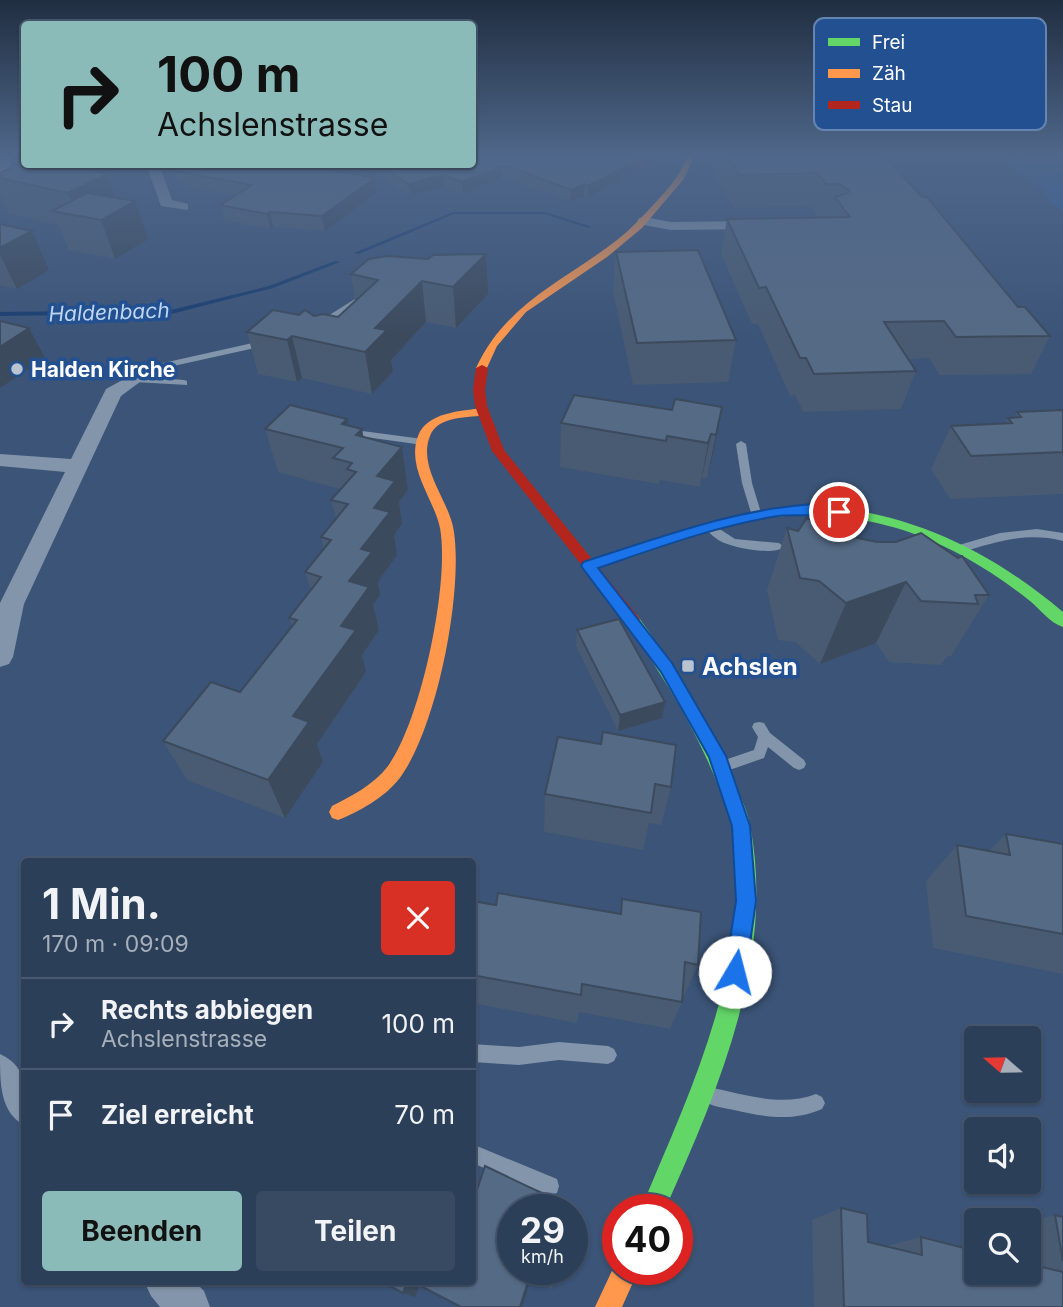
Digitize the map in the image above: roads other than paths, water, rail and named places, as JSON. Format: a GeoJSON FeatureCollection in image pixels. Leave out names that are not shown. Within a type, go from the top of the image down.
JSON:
{"type":"FeatureCollection","features":[{"type":"Feature","properties":{"kind":"street"},"geometry":{"type":"LineString","coordinates":[[649,215],[622,241],[518,315],[497,338],[484,360],[479,389],[483,411],[498,451],[667,668],[692,708],[720,767],[741,826],[746,901],[732,995],[702,1095],[659,1194]]}},
{"type":"Feature","properties":{"kind":"street"},"geometry":{"type":"LineString","coordinates":[[644,221],[671,226],[772,225]]}},
{"type":"Feature","properties":{"kind":"street"},"geometry":{"type":"LineString","coordinates":[[0,657],[12,604],[113,393],[135,379]]}},
{"type":"Feature","properties":{"kind":"street"},"geometry":{"type":"LineString","coordinates":[[338,812],[374,790],[400,764],[416,722],[437,642],[450,555],[446,525],[425,468],[423,442],[428,429],[444,418],[483,411]]}},
{"type":"Feature","properties":{"kind":"street"},"geometry":{"type":"LineString","coordinates":[[0,460],[78,466]]}},
{"type":"Feature","properties":{"kind":"street"},"geometry":{"type":"LineString","coordinates":[[588,566],[714,537],[757,516],[797,510],[839,512],[918,530],[963,548],[1044,601],[1063,621]]}},
{"type":"Feature","properties":{"kind":"street"},"geometry":{"type":"LineString","coordinates":[[0,1073],[21,1102]]}},
{"type":"Feature","properties":{"kind":"street"},"geometry":{"type":"LineString","coordinates":[[608,1307],[618,1285]]}},
{"type":"Feature","properties":{"kind":"lane"},"geometry":{"type":"LineString","coordinates":[[311,328],[357,299],[379,290]]}},
{"type":"Feature","properties":{"kind":"lane"},"geometry":{"type":"LineString","coordinates":[[135,379],[166,366],[281,339]]}},
{"type":"Feature","properties":{"kind":"lane"},"geometry":{"type":"LineString","coordinates":[[135,379],[184,383]]}},
{"type":"Feature","properties":{"kind":"lane"},"geometry":{"type":"LineString","coordinates":[[331,431],[423,442]]}},
{"type":"Feature","properties":{"kind":"lane"},"geometry":{"type":"LineString","coordinates":[[741,444],[747,483],[757,516]]}},
{"type":"Feature","properties":{"kind":"lane"},"geometry":{"type":"LineString","coordinates":[[797,510],[808,524]]}},
{"type":"Feature","properties":{"kind":"lane"},"geometry":{"type":"LineString","coordinates":[[963,548],[1009,533],[1045,532],[1063,537]]}},
{"type":"Feature","properties":{"kind":"lane"},"geometry":{"type":"LineString","coordinates":[[714,537],[730,543],[779,547]]}},
{"type":"Feature","properties":{"kind":"lane"},"geometry":{"type":"LineString","coordinates":[[720,767],[759,754],[762,732],[799,764]]}},
{"type":"Feature","properties":{"kind":"lane"},"geometry":{"type":"LineString","coordinates":[[476,1053],[519,1056],[559,1051],[608,1055]]}},
{"type":"Feature","properties":{"kind":"lane"},"geometry":{"type":"LineString","coordinates":[[702,1095],[775,1108],[806,1108],[816,1103]]}},
{"type":"Feature","properties":{"kind":"lane"},"geometry":{"type":"LineString","coordinates":[[476,1155],[550,1185]]}},
{"type":"Feature","properties":{"kind":"waterway","name":"Haldenbach"},"geometry":{"type":"LineString","coordinates":[[357,253],[448,215]]}},
{"type":"Feature","properties":{"kind":"waterway","name":"Haldenbach"},"geometry":{"type":"LineString","coordinates":[[551,215],[590,227]]}},
{"type":"Feature","properties":{"kind":"waterway","name":"Haldenbach"},"geometry":{"type":"LineString","coordinates":[[0,314],[171,312],[271,287],[337,262]]}},
{"type":"Feature","properties":{"kind":"place","name":"Halden Kirche"},"geometry":{"type":"Point","coordinates":[17,369]}},
{"type":"Feature","properties":{"kind":"place","name":"Achslen"},"geometry":{"type":"Point","coordinates":[688,666]}}]}
